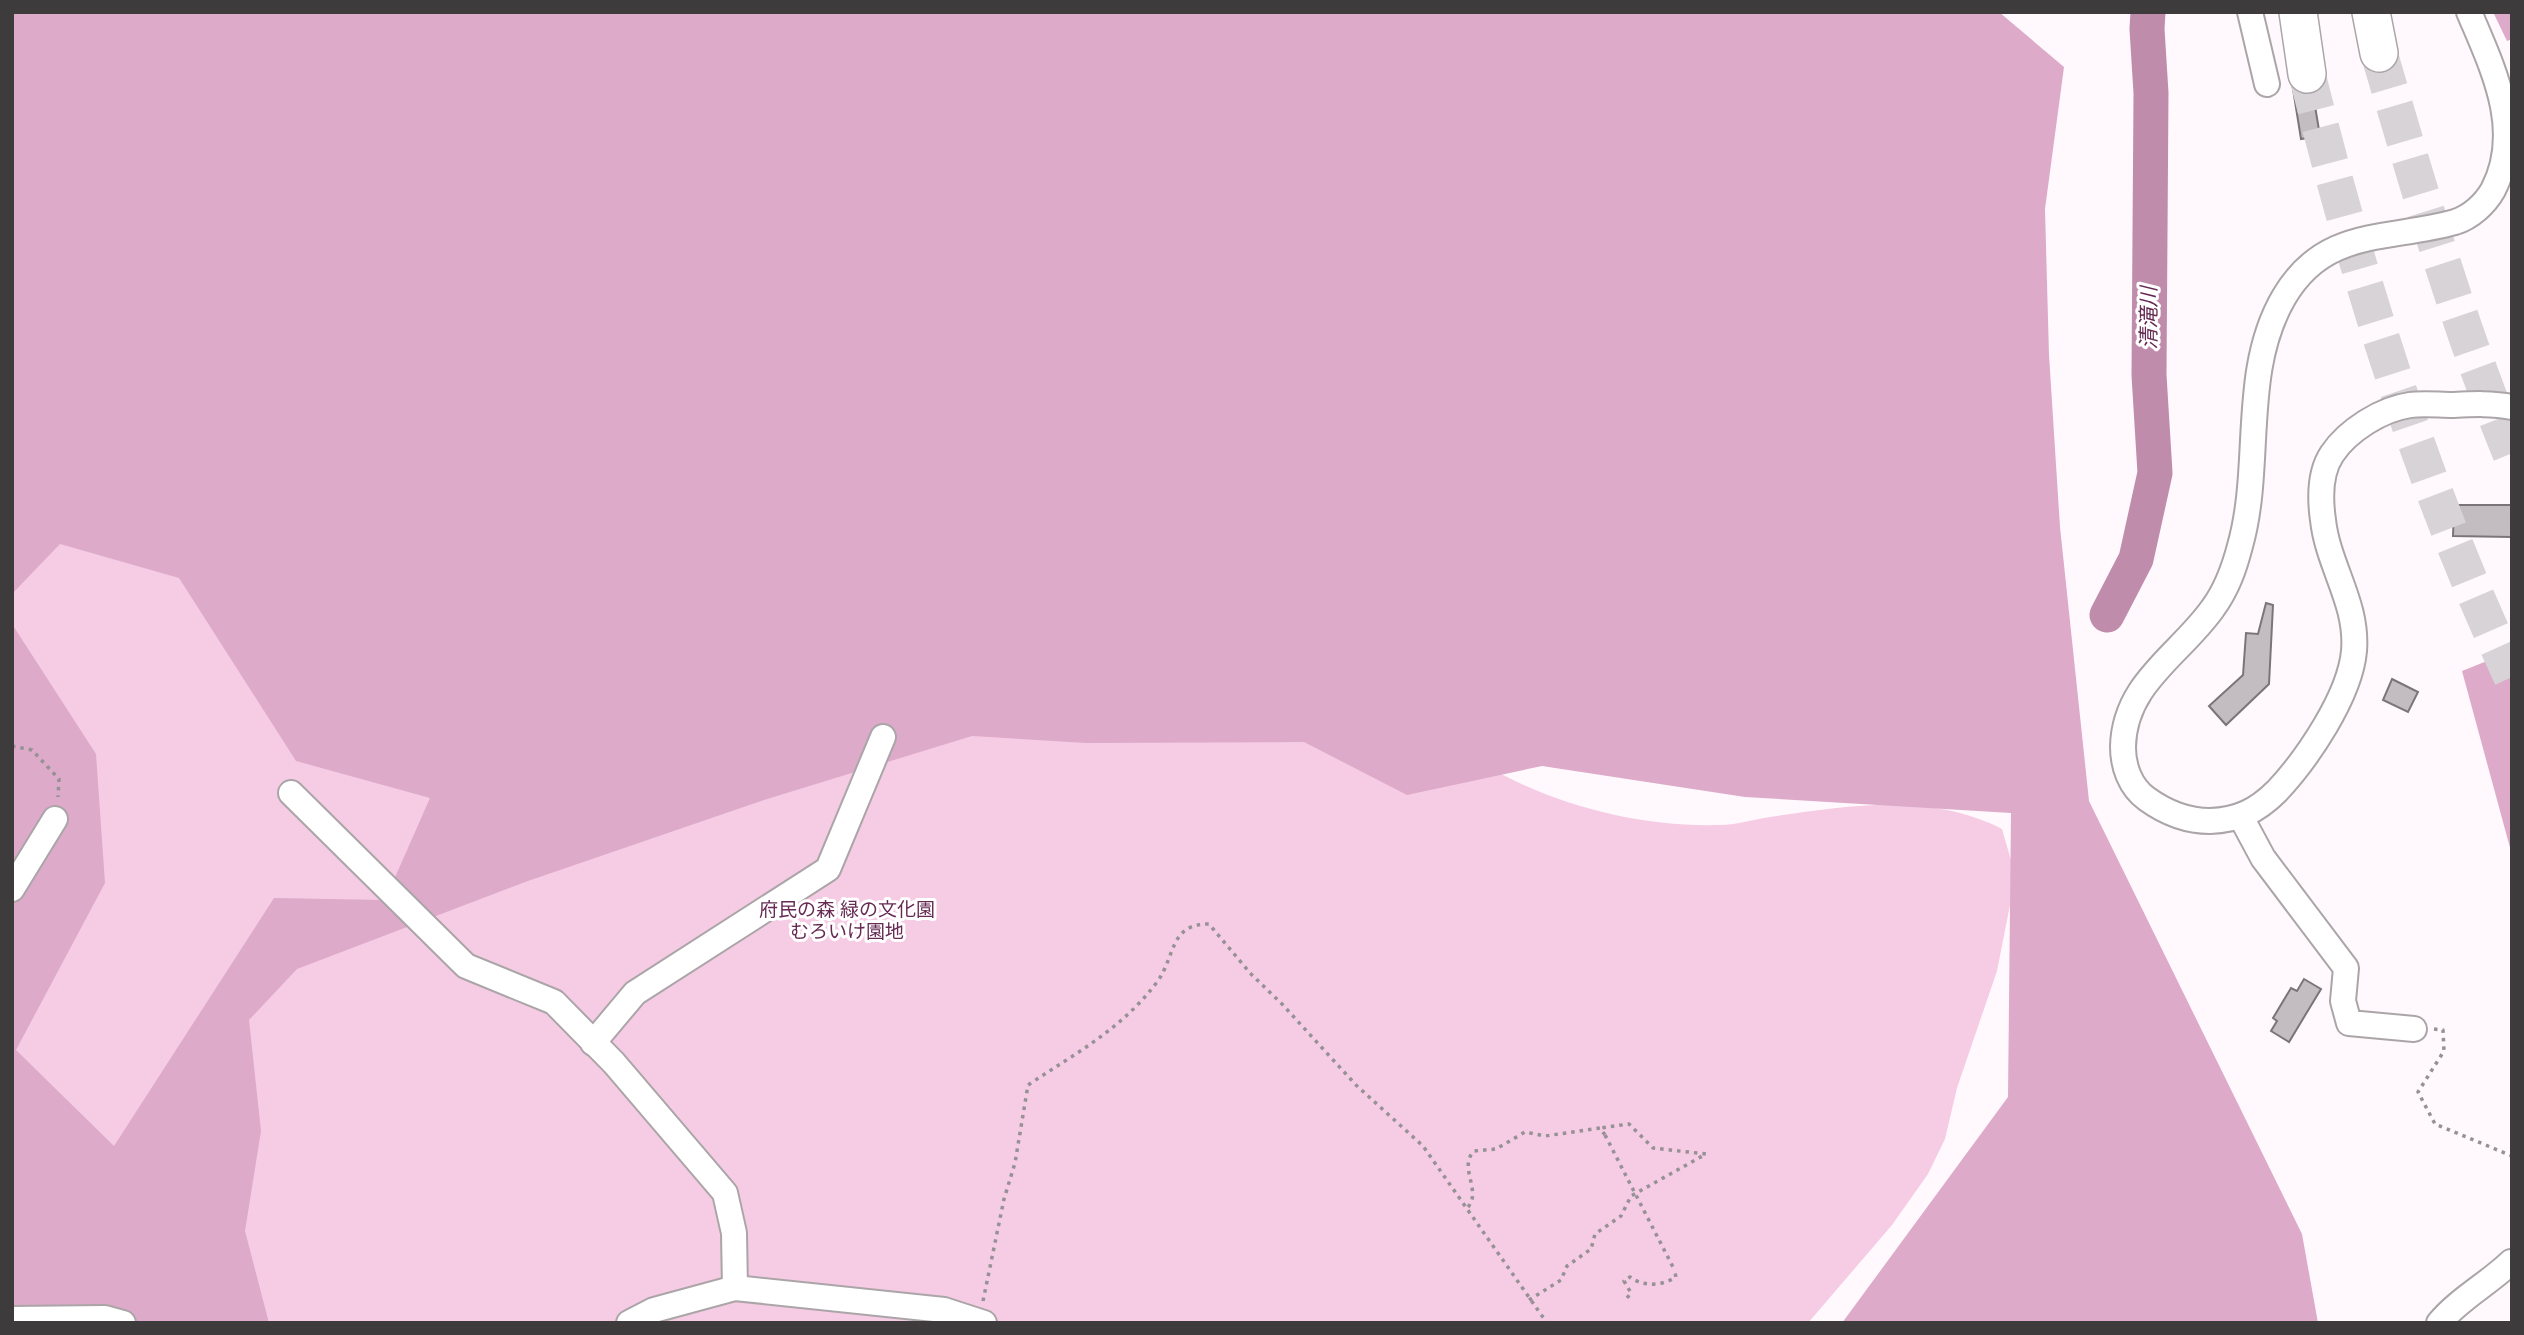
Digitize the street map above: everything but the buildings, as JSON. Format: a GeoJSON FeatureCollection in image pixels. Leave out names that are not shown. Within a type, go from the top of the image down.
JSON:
{"type":"FeatureCollection","features":[{"type":"Feature","properties":{"kind":"highway"},"geometry":{"type":"LineString","coordinates":[[2298,12],[2307,74]]}},
{"type":"Feature","properties":{"kind":"highway"},"geometry":{"type":"LineString","coordinates":[[2371,12],[2379,53]]}},
{"type":"Feature","properties":{"kind":"street"},"geometry":{"type":"LineString","coordinates":[[2250,12],[2267,83]]}},
{"type":"Feature","properties":{"kind":"street"},"geometry":{"type":"LineString","coordinates":[[2469,12],[2508,107],[2509,148],[2498,181],[2488,199],[2476,211],[2459,221],[2352,241],[2329,249],[2293,282],[2269,326],[2262,352],[2244,529],[2230,580],[2212,611],[2148,678],[2136,696],[2123,728],[2123,759],[2129,777],[2141,795],[2166,811],[2196,821],[2241,817],[2261,807],[2293,773],[2338,702],[2350,673],[2354,652],[2351,609],[2346,589],[2327,548],[2322,520],[2324,475],[2332,454],[2360,427],[2386,412],[2409,405],[2496,404],[2512,407]]}},
{"type":"Feature","properties":{"kind":"street"},"geometry":{"type":"LineString","coordinates":[[593,1043],[635,993],[828,869],[883,737]]}},
{"type":"Feature","properties":{"kind":"street"},"geometry":{"type":"LineString","coordinates":[[291,793],[466,966],[554,1002],[640,1093],[725,1193],[734,1233],[735,1288]]}},
{"type":"Feature","properties":{"kind":"street"},"geometry":{"type":"LineString","coordinates":[[2241,817],[2263,858],[2346,968],[2343,1001],[2349,1023],[2414,1029]]}},
{"type":"Feature","properties":{"kind":"street"},"geometry":{"type":"LineString","coordinates":[[12,889],[55,819]]}},
{"type":"Feature","properties":{"kind":"street"},"geometry":{"type":"LineString","coordinates":[[2439,1323],[2449,1310],[2491,1281],[2511,1262]]}},
{"type":"Feature","properties":{"kind":"street"},"geometry":{"type":"LineString","coordinates":[[629,1323],[654,1310],[735,1288],[944,1310],[981,1322]]}},
{"type":"Feature","properties":{"kind":"street"},"geometry":{"type":"LineString","coordinates":[[12,1320],[105,1318],[123,1323]]}},
{"type":"Feature","properties":{"kind":"path"},"geometry":{"type":"LineString","coordinates":[[12,746],[32,750],[59,779],[55,819]]}},
{"type":"Feature","properties":{"kind":"path"},"geometry":{"type":"LineString","coordinates":[[981,1322],[1004,1199],[1015,1163],[1028,1085],[1087,1048],[1138,1008],[1166,970],[1176,938],[1196,924],[1209,924],[1250,973],[1356,1085],[1423,1146],[1547,1323]]}},
{"type":"Feature","properties":{"kind":"path"},"geometry":{"type":"LineString","coordinates":[[2414,1029],[2443,1030],[2444,1051],[2418,1092],[2435,1124],[2512,1156]]}},
{"type":"Feature","properties":{"kind":"path"},"geometry":{"type":"LineString","coordinates":[[1468,1207],[1473,1191],[1468,1166],[1470,1154],[1496,1149],[1525,1132],[1545,1136],[1629,1124],[1653,1148],[1706,1154],[1631,1196],[1621,1216],[1595,1234],[1591,1249],[1567,1266],[1561,1280],[1529,1300]]}},
{"type":"Feature","properties":{"kind":"path"},"geometry":{"type":"LineString","coordinates":[[1600,1128],[1676,1277],[1674,1280],[1652,1284],[1637,1283],[1630,1277],[1625,1280],[1631,1293],[1628,1298]]}},
{"type":"Feature","properties":{"kind":"green space","name":"府民の森 緑の文化園 むろいけ園地"},"geometry":{"type":"Polygon","coordinates":[[[12,152],[1574,804],[1632,818],[1690,825],[1733,824],[1834,808],[1920,806],[1948,810],[2002,829],[2013,867],[2010,905],[1997,971],[1957,1088],[1945,1139],[1928,1174],[1892,1225],[1808,1323],[12,1323],[12,152]]]}},
{"type":"Feature","properties":{"kind":"shaded area"},"geometry":{"type":"Polygon","coordinates":[[[12,12],[1999,12],[2064,67],[2045,209],[2049,355],[2060,527],[2089,801],[2302,1234],[2318,1323],[1842,1323],[2008,1097],[2011,813],[1745,797],[1542,766],[1407,795],[1304,742],[1086,743],[972,736],[764,800],[528,881],[297,969],[249,1020],[261,1131],[245,1231],[269,1323],[12,1323],[12,624],[96,754],[105,883],[16,1050],[114,1146],[274,898],[385,900],[430,798],[296,761],[179,578],[60,544],[12,594],[12,12]]]}},
{"type":"Feature","properties":{"kind":"shaded area"},"geometry":{"type":"Polygon","coordinates":[[[2493,12],[2512,12],[2512,39],[2507,41],[2493,12]]]}},
{"type":"Feature","properties":{"kind":"shaded area"},"geometry":{"type":"Polygon","coordinates":[[[2512,651],[2512,855],[2462,671],[2512,651]]]}},
{"type":"Feature","properties":{"kind":"waterway","name":"清滝川"},"geometry":{"type":"LineString","coordinates":[[2107,615],[2136,559],[2155,473],[2149,375],[2151,93],[2148,12]]}},
{"type":"Feature","properties":{"kind":"tunnel"},"geometry":{"type":"LineString","coordinates":[[2379,53],[2457,307],[2512,456]]}},
{"type":"Feature","properties":{"kind":"tunnel"},"geometry":{"type":"LineString","coordinates":[[2307,74],[2348,228],[2395,380],[2449,531],[2512,677]]}}]}
